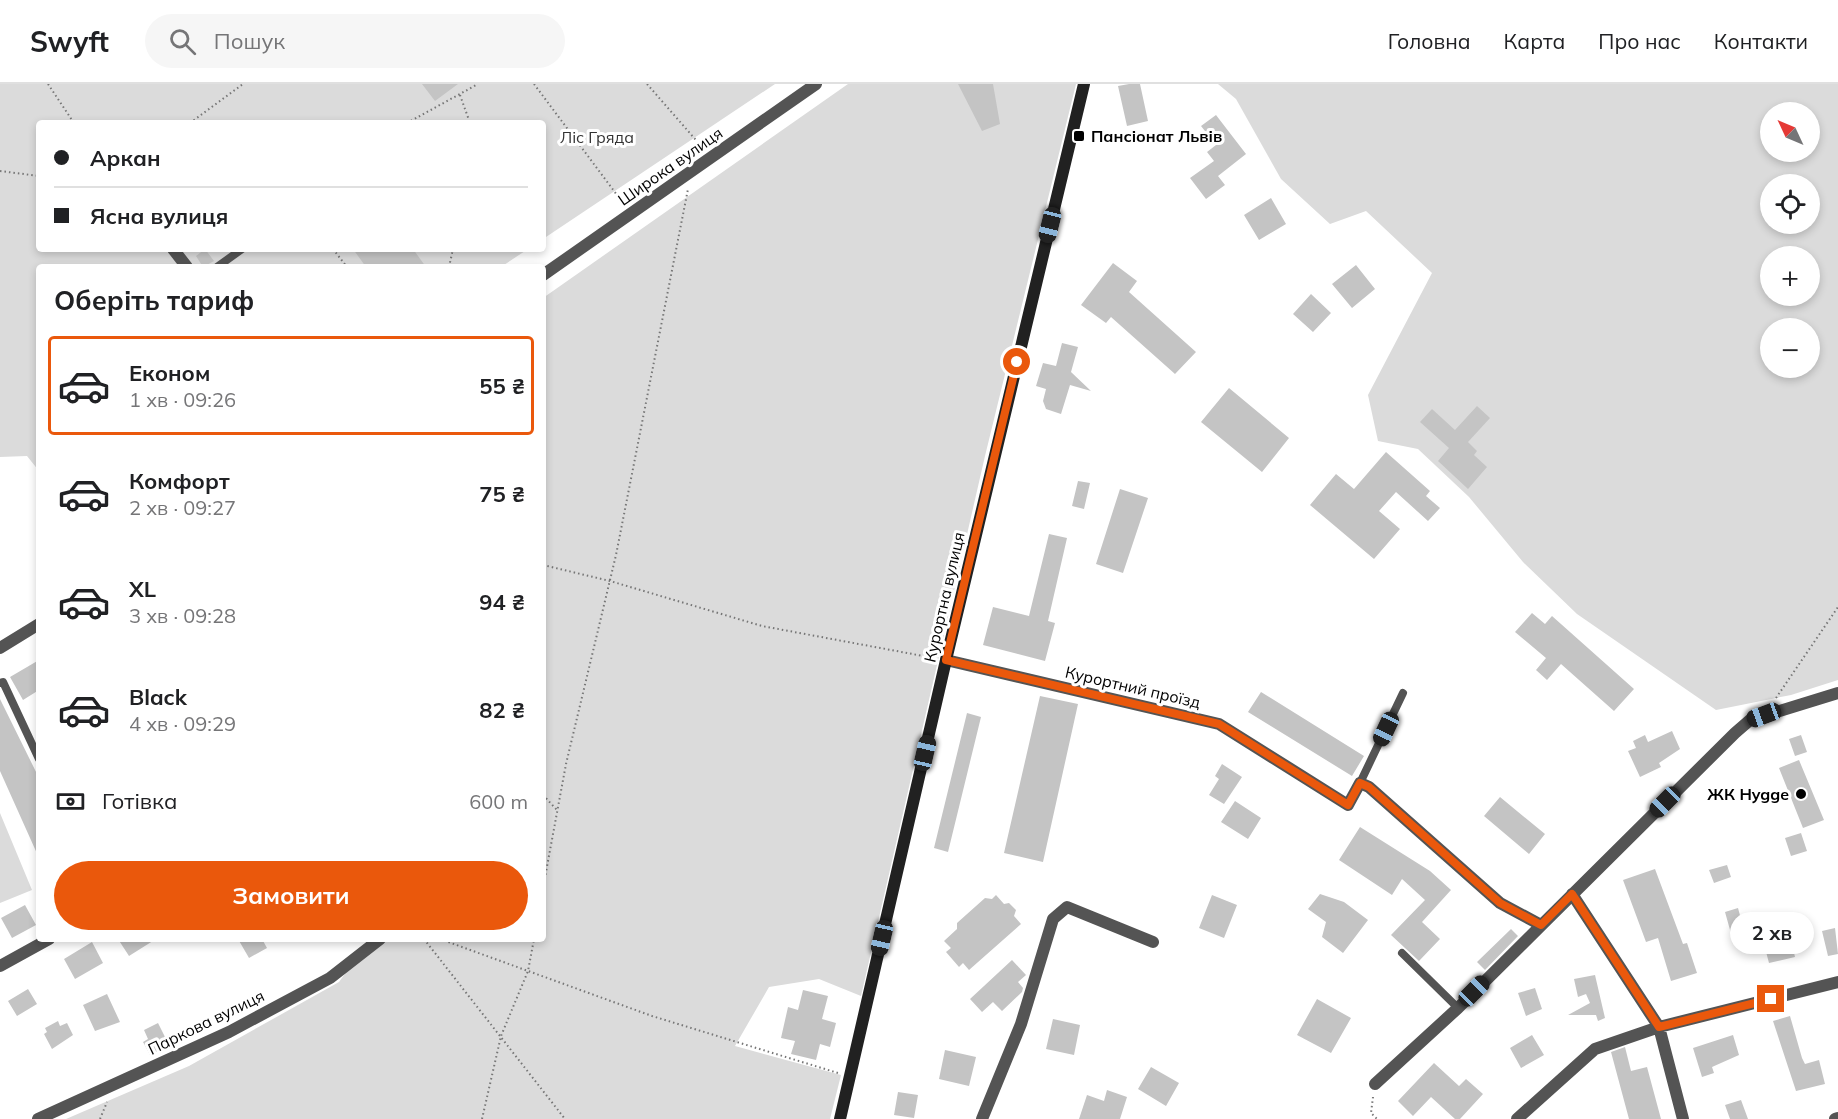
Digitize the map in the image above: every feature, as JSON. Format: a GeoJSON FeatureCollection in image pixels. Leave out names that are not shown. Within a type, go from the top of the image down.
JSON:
{"type":"FeatureCollection","features":[{"type":"Feature","properties":{"kind":"main road","name":"Курортна вулиця"},"geometry":{"type":"LineString","coordinates":[[840,1119],[946,660],[1084,84]]}},
{"type":"Feature","properties":{"kind":"street","name":"Широка вулиця"},"geometry":{"type":"LineString","coordinates":[[546,273],[816,84]]}},
{"type":"Feature","properties":{"kind":"street"},"geometry":{"type":"LineString","coordinates":[[0,648],[36,626]]}},
{"type":"Feature","properties":{"kind":"street","name":"Курортний проїзд"},"geometry":{"type":"LineString","coordinates":[[946,660],[1219,724],[1348,805],[1360,783]]}},
{"type":"Feature","properties":{"kind":"street"},"geometry":{"type":"LineString","coordinates":[[1375,1084],[1458,1008],[1750,720],[1838,693]]}},
{"type":"Feature","properties":{"kind":"street"},"geometry":{"type":"LineString","coordinates":[[1360,783],[1369,787],[1500,903],[1541,925]]}},
{"type":"Feature","properties":{"kind":"street"},"geometry":{"type":"LineString","coordinates":[[1572,894],[1659,1027],[1683,1119]]}},
{"type":"Feature","properties":{"kind":"street"},"geometry":{"type":"LineString","coordinates":[[982,1119],[1021,1024],[1053,919],[1067,908],[1153,942]]}},
{"type":"Feature","properties":{"kind":"street"},"geometry":{"type":"LineString","coordinates":[[0,966],[44,942]]}},
{"type":"Feature","properties":{"kind":"street","name":"Паркова вулиця"},"geometry":{"type":"LineString","coordinates":[[38,1119],[229,1032],[330,978],[376,942]]}},
{"type":"Feature","properties":{"kind":"street"},"geometry":{"type":"LineString","coordinates":[[1517,1119],[1595,1049],[1659,1027],[1838,982]]}},
{"type":"Feature","properties":{"kind":"lane"},"geometry":{"type":"LineString","coordinates":[[221,264],[238,252]]}},
{"type":"Feature","properties":{"kind":"lane"},"geometry":{"type":"LineString","coordinates":[[0,683],[3,682],[36,753]]}},
{"type":"Feature","properties":{"kind":"lane","name":"Курортний проїзд"},"geometry":{"type":"LineString","coordinates":[[1360,783],[1403,693]]}},
{"type":"Feature","properties":{"kind":"lane"},"geometry":{"type":"LineString","coordinates":[[1402,953],[1458,1008]]}},
{"type":"Feature","properties":{"kind":"path"},"geometry":{"type":"LineString","coordinates":[[48,84],[72,120]]}},
{"type":"Feature","properties":{"kind":"path"},"geometry":{"type":"LineString","coordinates":[[194,120],[243,84]]}},
{"type":"Feature","properties":{"kind":"path"},"geometry":{"type":"LineString","coordinates":[[413,120],[478,84]]}},
{"type":"Feature","properties":{"kind":"path"},"geometry":{"type":"LineString","coordinates":[[534,84],[623,203]]}},
{"type":"Feature","properties":{"kind":"path"},"geometry":{"type":"LineString","coordinates":[[647,84],[702,147]]}},
{"type":"Feature","properties":{"kind":"path"},"geometry":{"type":"LineString","coordinates":[[460,95],[469,120]]}},
{"type":"Feature","properties":{"kind":"path"},"geometry":{"type":"LineString","coordinates":[[0,171],[36,176]]}},
{"type":"Feature","properties":{"kind":"path"},"geometry":{"type":"LineString","coordinates":[[546,871],[557,810],[610,581],[691,171]]}},
{"type":"Feature","properties":{"kind":"path"},"geometry":{"type":"LineString","coordinates":[[335,252],[345,264]]}},
{"type":"Feature","properties":{"kind":"path"},"geometry":{"type":"LineString","coordinates":[[546,566],[610,581],[762,626],[946,660]]}},
{"type":"Feature","properties":{"kind":"path"},"geometry":{"type":"LineString","coordinates":[[1764,715],[1838,607]]}},
{"type":"Feature","properties":{"kind":"path"},"geometry":{"type":"LineString","coordinates":[[546,798],[557,810]]}},
{"type":"Feature","properties":{"kind":"path"},"geometry":{"type":"LineString","coordinates":[[426,942],[566,1119]]}},
{"type":"Feature","properties":{"kind":"path"},"geometry":{"type":"LineString","coordinates":[[448,942],[652,1016],[850,1077]]}},
{"type":"Feature","properties":{"kind":"path"},"geometry":{"type":"LineString","coordinates":[[482,1119],[501,1036],[528,971],[533,942]]}},
{"type":"Feature","properties":{"kind":"path"},"geometry":{"type":"LineString","coordinates":[[1375,1084],[1371,1113],[1377,1119]]}},
{"type":"Feature","properties":{"kind":"green space","name":"Ліс Гряда"},"geometry":{"type":"Polygon","coordinates":[[[0,84],[775,84],[546,237],[546,120],[36,120],[36,252],[524,252],[506,264],[36,264],[36,467],[27,456],[0,457],[0,84]]]}},
{"type":"Feature","properties":{"kind":"green space"},"geometry":{"type":"Polygon","coordinates":[[[848,84],[1076,84],[985,456],[861,996],[819,979],[769,987],[735,1046],[841,1075],[830,1119],[66,1119],[189,1066],[339,982],[368,942],[546,942],[546,296],[848,84]]]}},
{"type":"Feature","properties":{"kind":"green space"},"geometry":{"type":"Polygon","coordinates":[[[1218,84],[1838,84],[1838,680],[1791,695],[1716,710],[1577,614],[1523,562],[1469,497],[1418,449],[1378,441],[1368,395],[1432,273],[1366,211],[1330,224],[1281,179],[1236,99],[1218,84]]]}},
{"type":"Feature","properties":{"kind":"green space"},"geometry":{"type":"Polygon","coordinates":[[[0,813],[32,890],[0,903],[0,813]]]}},
{"type":"Feature","properties":{"kind":"building"},"geometry":{"type":"Polygon","coordinates":[[[422,84],[458,84],[435,101],[422,84]]]}},
{"type":"Feature","properties":{"kind":"building"},"geometry":{"type":"Polygon","coordinates":[[[958,84],[993,84],[1000,124],[982,131],[958,84]]]}},
{"type":"Feature","properties":{"kind":"building"},"geometry":{"type":"Polygon","coordinates":[[[1140,84],[1148,121],[1127,126],[1118,86],[1140,84]]]}},
{"type":"Feature","properties":{"kind":"building"},"geometry":{"type":"Polygon","coordinates":[[[1216,115],[1246,154],[1218,176],[1225,185],[1206,199],[1190,178],[1214,161],[1207,152],[1216,145],[1201,126],[1216,115]]]}},
{"type":"Feature","properties":{"kind":"building"},"geometry":{"type":"Polygon","coordinates":[[[1271,198],[1286,224],[1259,240],[1244,215],[1271,198]]]}},
{"type":"Feature","properties":{"kind":"building"},"geometry":{"type":"Polygon","coordinates":[[[201,252],[207,252],[214,261],[201,264],[196,256],[201,252]]]}},
{"type":"Feature","properties":{"kind":"building"},"geometry":{"type":"Polygon","coordinates":[[[355,252],[415,252],[424,264],[364,264],[355,252]]]}},
{"type":"Feature","properties":{"kind":"building"},"geometry":{"type":"Polygon","coordinates":[[[1113,263],[1137,281],[1129,292],[1196,352],[1175,374],[1111,317],[1106,323],[1081,305],[1113,263]]]}},
{"type":"Feature","properties":{"kind":"building"},"geometry":{"type":"Polygon","coordinates":[[[1356,265],[1375,289],[1352,308],[1332,284],[1356,265]]]}},
{"type":"Feature","properties":{"kind":"building"},"geometry":{"type":"Polygon","coordinates":[[[1311,294],[1331,313],[1313,332],[1293,314],[1311,294]]]}},
{"type":"Feature","properties":{"kind":"building"},"geometry":{"type":"Polygon","coordinates":[[[1062,343],[1078,347],[1071,372],[1091,391],[1070,385],[1061,414],[1046,409],[1043,401],[1046,389],[1036,386],[1043,363],[1056,366],[1062,343]]]}},
{"type":"Feature","properties":{"kind":"building"},"geometry":{"type":"Polygon","coordinates":[[[1229,388],[1289,438],[1262,472],[1201,422],[1229,388]]]}},
{"type":"Feature","properties":{"kind":"building"},"geometry":{"type":"Polygon","coordinates":[[[1477,406],[1490,418],[1468,442],[1477,451],[1474,455],[1487,467],[1468,489],[1438,461],[1449,448],[1420,422],[1432,409],[1455,430],[1477,406]]]}},
{"type":"Feature","properties":{"kind":"building"},"geometry":{"type":"Polygon","coordinates":[[[1386,452],[1430,491],[1426,496],[1440,508],[1428,521],[1396,492],[1379,511],[1400,529],[1374,559],[1310,505],[1336,474],[1354,489],[1386,452]]]}},
{"type":"Feature","properties":{"kind":"building"},"geometry":{"type":"Polygon","coordinates":[[[1078,481],[1090,483],[1084,509],[1072,506],[1078,481]]]}},
{"type":"Feature","properties":{"kind":"building"},"geometry":{"type":"Polygon","coordinates":[[[1120,489],[1148,498],[1123,573],[1096,564],[1120,489]]]}},
{"type":"Feature","properties":{"kind":"building"},"geometry":{"type":"Polygon","coordinates":[[[1049,534],[1067,538],[1048,621],[1055,623],[1045,661],[983,645],[993,607],[1029,616],[1049,534]]]}},
{"type":"Feature","properties":{"kind":"building"},"geometry":{"type":"Polygon","coordinates":[[[1532,613],[1545,624],[1552,616],[1634,689],[1614,711],[1561,664],[1547,680],[1536,670],[1546,658],[1515,632],[1532,613]]]}},
{"type":"Feature","properties":{"kind":"building"},"geometry":{"type":"Polygon","coordinates":[[[36,662],[36,692],[23,700],[10,677],[36,662]]]}},
{"type":"Feature","properties":{"kind":"building"},"geometry":{"type":"Polygon","coordinates":[[[1261,692],[1364,756],[1352,776],[1248,712],[1261,692]]]}},
{"type":"Feature","properties":{"kind":"building"},"geometry":{"type":"Polygon","coordinates":[[[1040,696],[1078,704],[1043,862],[1004,853],[1040,696]]]}},
{"type":"Feature","properties":{"kind":"building"},"geometry":{"type":"Polygon","coordinates":[[[0,699],[36,772],[36,851],[0,771],[0,699]]]}},
{"type":"Feature","properties":{"kind":"building"},"geometry":{"type":"Polygon","coordinates":[[[967,713],[981,717],[948,852],[934,848],[967,713]]]}},
{"type":"Feature","properties":{"kind":"building"},"geometry":{"type":"Polygon","coordinates":[[[1672,731],[1680,749],[1659,763],[1661,767],[1640,777],[1628,751],[1636,748],[1633,741],[1645,735],[1648,742],[1672,731]]]}},
{"type":"Feature","properties":{"kind":"building"},"geometry":{"type":"Polygon","coordinates":[[[1801,735],[1807,752],[1795,756],[1789,739],[1801,735]]]}},
{"type":"Feature","properties":{"kind":"building","name":"ЖК Hygge"},"geometry":{"type":"Polygon","coordinates":[[[1799,760],[1824,820],[1803,828],[1779,768],[1799,760]]]}},
{"type":"Feature","properties":{"kind":"building"},"geometry":{"type":"Polygon","coordinates":[[[1222,764],[1242,777],[1224,804],[1209,795],[1219,779],[1215,776],[1222,764]]]}},
{"type":"Feature","properties":{"kind":"building"},"geometry":{"type":"Polygon","coordinates":[[[1500,797],[1545,834],[1529,854],[1484,816],[1500,797]]]}},
{"type":"Feature","properties":{"kind":"building"},"geometry":{"type":"Polygon","coordinates":[[[1235,801],[1261,818],[1248,839],[1221,822],[1235,801]]]}},
{"type":"Feature","properties":{"kind":"building"},"geometry":{"type":"Polygon","coordinates":[[[1360,827],[1430,871],[1451,890],[1422,922],[1440,939],[1419,961],[1391,935],[1425,900],[1402,879],[1392,895],[1339,860],[1360,827]]]}},
{"type":"Feature","properties":{"kind":"building"},"geometry":{"type":"Polygon","coordinates":[[[1801,833],[1807,851],[1791,856],[1785,838],[1801,833]]]}},
{"type":"Feature","properties":{"kind":"building"},"geometry":{"type":"Polygon","coordinates":[[[1727,865],[1731,877],[1714,883],[1709,870],[1727,865]]]}},
{"type":"Feature","properties":{"kind":"building"},"geometry":{"type":"Polygon","coordinates":[[[1655,869],[1683,944],[1687,943],[1697,973],[1671,981],[1658,938],[1646,942],[1623,880],[1655,869]]]}},
{"type":"Feature","properties":{"kind":"building"},"geometry":{"type":"Polygon","coordinates":[[[1320,894],[1344,902],[1368,920],[1343,953],[1322,937],[1326,922],[1308,909],[1320,894]]]}},
{"type":"Feature","properties":{"kind":"building"},"geometry":{"type":"Polygon","coordinates":[[[996,895],[1004,904],[1009,903],[1016,910],[1014,916],[1021,924],[969,970],[963,963],[959,967],[946,952],[951,948],[944,941],[957,929],[957,923],[985,898],[992,899],[996,895]]]}},
{"type":"Feature","properties":{"kind":"building"},"geometry":{"type":"Polygon","coordinates":[[[1212,895],[1237,905],[1224,938],[1199,928],[1212,895]]]}},
{"type":"Feature","properties":{"kind":"building"},"geometry":{"type":"Polygon","coordinates":[[[25,905],[36,925],[12,938],[1,918],[25,905]]]}},
{"type":"Feature","properties":{"kind":"building"},"geometry":{"type":"Polygon","coordinates":[[[1738,908],[1745,934],[1732,937],[1725,912],[1738,908]]]}},
{"type":"Feature","properties":{"kind":"building"},"geometry":{"type":"Polygon","coordinates":[[[1835,928],[1838,954],[1828,956],[1822,931],[1835,928]]]}},
{"type":"Feature","properties":{"kind":"building"},"geometry":{"type":"Polygon","coordinates":[[[1511,929],[1518,936],[1485,970],[1477,962],[1511,929]]]}},
{"type":"Feature","properties":{"kind":"building"},"geometry":{"type":"Polygon","coordinates":[[[1790,936],[1795,957],[1769,963],[1765,948],[1772,947],[1771,940],[1790,936]]]}},
{"type":"Feature","properties":{"kind":"building"},"geometry":{"type":"Polygon","coordinates":[[[92,942],[103,963],[75,979],[64,959],[92,942]]]}},
{"type":"Feature","properties":{"kind":"building"},"geometry":{"type":"Polygon","coordinates":[[[120,942],[151,942],[129,956],[120,942]]]}},
{"type":"Feature","properties":{"kind":"building"},"geometry":{"type":"Polygon","coordinates":[[[240,942],[264,942],[267,948],[249,958],[240,942]]]}},
{"type":"Feature","properties":{"kind":"building"},"geometry":{"type":"Polygon","coordinates":[[[1012,960],[1026,975],[1018,982],[1023,988],[1022,992],[1002,1011],[993,1002],[982,1012],[970,999],[1012,960]]]}},
{"type":"Feature","properties":{"kind":"building"},"geometry":{"type":"Polygon","coordinates":[[[1595,975],[1605,1018],[1598,1021],[1596,1015],[1568,1015],[1590,1003],[1586,994],[1578,997],[1574,979],[1595,975]]]}},
{"type":"Feature","properties":{"kind":"building"},"geometry":{"type":"Polygon","coordinates":[[[1535,988],[1542,1009],[1526,1016],[1518,993],[1535,988]]]}},
{"type":"Feature","properties":{"kind":"building"},"geometry":{"type":"Polygon","coordinates":[[[28,989],[37,1004],[17,1016],[8,1001],[28,989]]]}},
{"type":"Feature","properties":{"kind":"building"},"geometry":{"type":"Polygon","coordinates":[[[803,990],[828,996],[822,1019],[836,1023],[830,1047],[820,1044],[816,1060],[791,1054],[795,1041],[781,1038],[788,1007],[798,1010],[803,990]]]}},
{"type":"Feature","properties":{"kind":"building"},"geometry":{"type":"Polygon","coordinates":[[[107,994],[120,1022],[95,1031],[83,1005],[107,994]]]}},
{"type":"Feature","properties":{"kind":"building"},"geometry":{"type":"Polygon","coordinates":[[[1317,999],[1351,1018],[1331,1053],[1297,1035],[1317,999]]]}},
{"type":"Feature","properties":{"kind":"building"},"geometry":{"type":"Polygon","coordinates":[[[1790,1016],[1805,1064],[1819,1060],[1825,1084],[1796,1091],[1773,1021],[1790,1016]]]}},
{"type":"Feature","properties":{"kind":"building"},"geometry":{"type":"Polygon","coordinates":[[[1053,1019],[1080,1025],[1074,1055],[1046,1049],[1053,1019]]]}},
{"type":"Feature","properties":{"kind":"building"},"geometry":{"type":"Polygon","coordinates":[[[58,1021],[60,1026],[67,1023],[73,1035],[52,1049],[44,1034],[47,1032],[45,1028],[58,1021]]]}},
{"type":"Feature","properties":{"kind":"building"},"geometry":{"type":"Polygon","coordinates":[[[158,1023],[169,1045],[150,1055],[143,1042],[148,1039],[144,1030],[158,1023]]]}},
{"type":"Feature","properties":{"kind":"building"},"geometry":{"type":"Polygon","coordinates":[[[1532,1035],[1544,1055],[1521,1068],[1510,1048],[1532,1035]]]}},
{"type":"Feature","properties":{"kind":"building"},"geometry":{"type":"Polygon","coordinates":[[[1733,1035],[1739,1055],[1712,1067],[1714,1073],[1702,1077],[1693,1048],[1733,1035]]]}},
{"type":"Feature","properties":{"kind":"building"},"geometry":{"type":"Polygon","coordinates":[[[1625,1047],[1631,1071],[1647,1067],[1661,1119],[1629,1119],[1611,1052],[1625,1047]]]}},
{"type":"Feature","properties":{"kind":"building"},"geometry":{"type":"Polygon","coordinates":[[[945,1050],[976,1057],[969,1086],[939,1079],[945,1050]]]}},
{"type":"Feature","properties":{"kind":"building"},"geometry":{"type":"Polygon","coordinates":[[[1434,1063],[1459,1086],[1466,1079],[1483,1094],[1460,1119],[1455,1119],[1431,1097],[1413,1116],[1398,1101],[1434,1063]]]}},
{"type":"Feature","properties":{"kind":"building"},"geometry":{"type":"Polygon","coordinates":[[[1151,1067],[1179,1083],[1166,1106],[1138,1089],[1151,1067]]]}},
{"type":"Feature","properties":{"kind":"building"},"geometry":{"type":"Polygon","coordinates":[[[1107,1090],[1127,1097],[1120,1119],[1079,1119],[1087,1095],[1104,1101],[1107,1090]]]}},
{"type":"Feature","properties":{"kind":"building"},"geometry":{"type":"Polygon","coordinates":[[[898,1092],[918,1095],[914,1118],[894,1115],[898,1092]]]}},
{"type":"Feature","properties":{"kind":"building"},"geometry":{"type":"Polygon","coordinates":[[[1741,1100],[1748,1119],[1730,1119],[1725,1105],[1741,1100]]]}},
{"type":"Feature","properties":{"kind":"place","name":"Пансіонат Львів"},"geometry":{"type":"Point","coordinates":[1079,136]}},
{"type":"Feature","properties":{"kind":"place","name":"ЖК Hygge"},"geometry":{"type":"Point","coordinates":[1801,794]}},
{"type":"Feature","properties":{"kind":"route"},"geometry":{"type":"LineString","coordinates":[[1017,362],[946,660],[1219,724],[1348,805],[1360,783],[1369,787],[1500,903],[1541,925],[1572,894],[1659,1027],[1771,999]]}}]}
